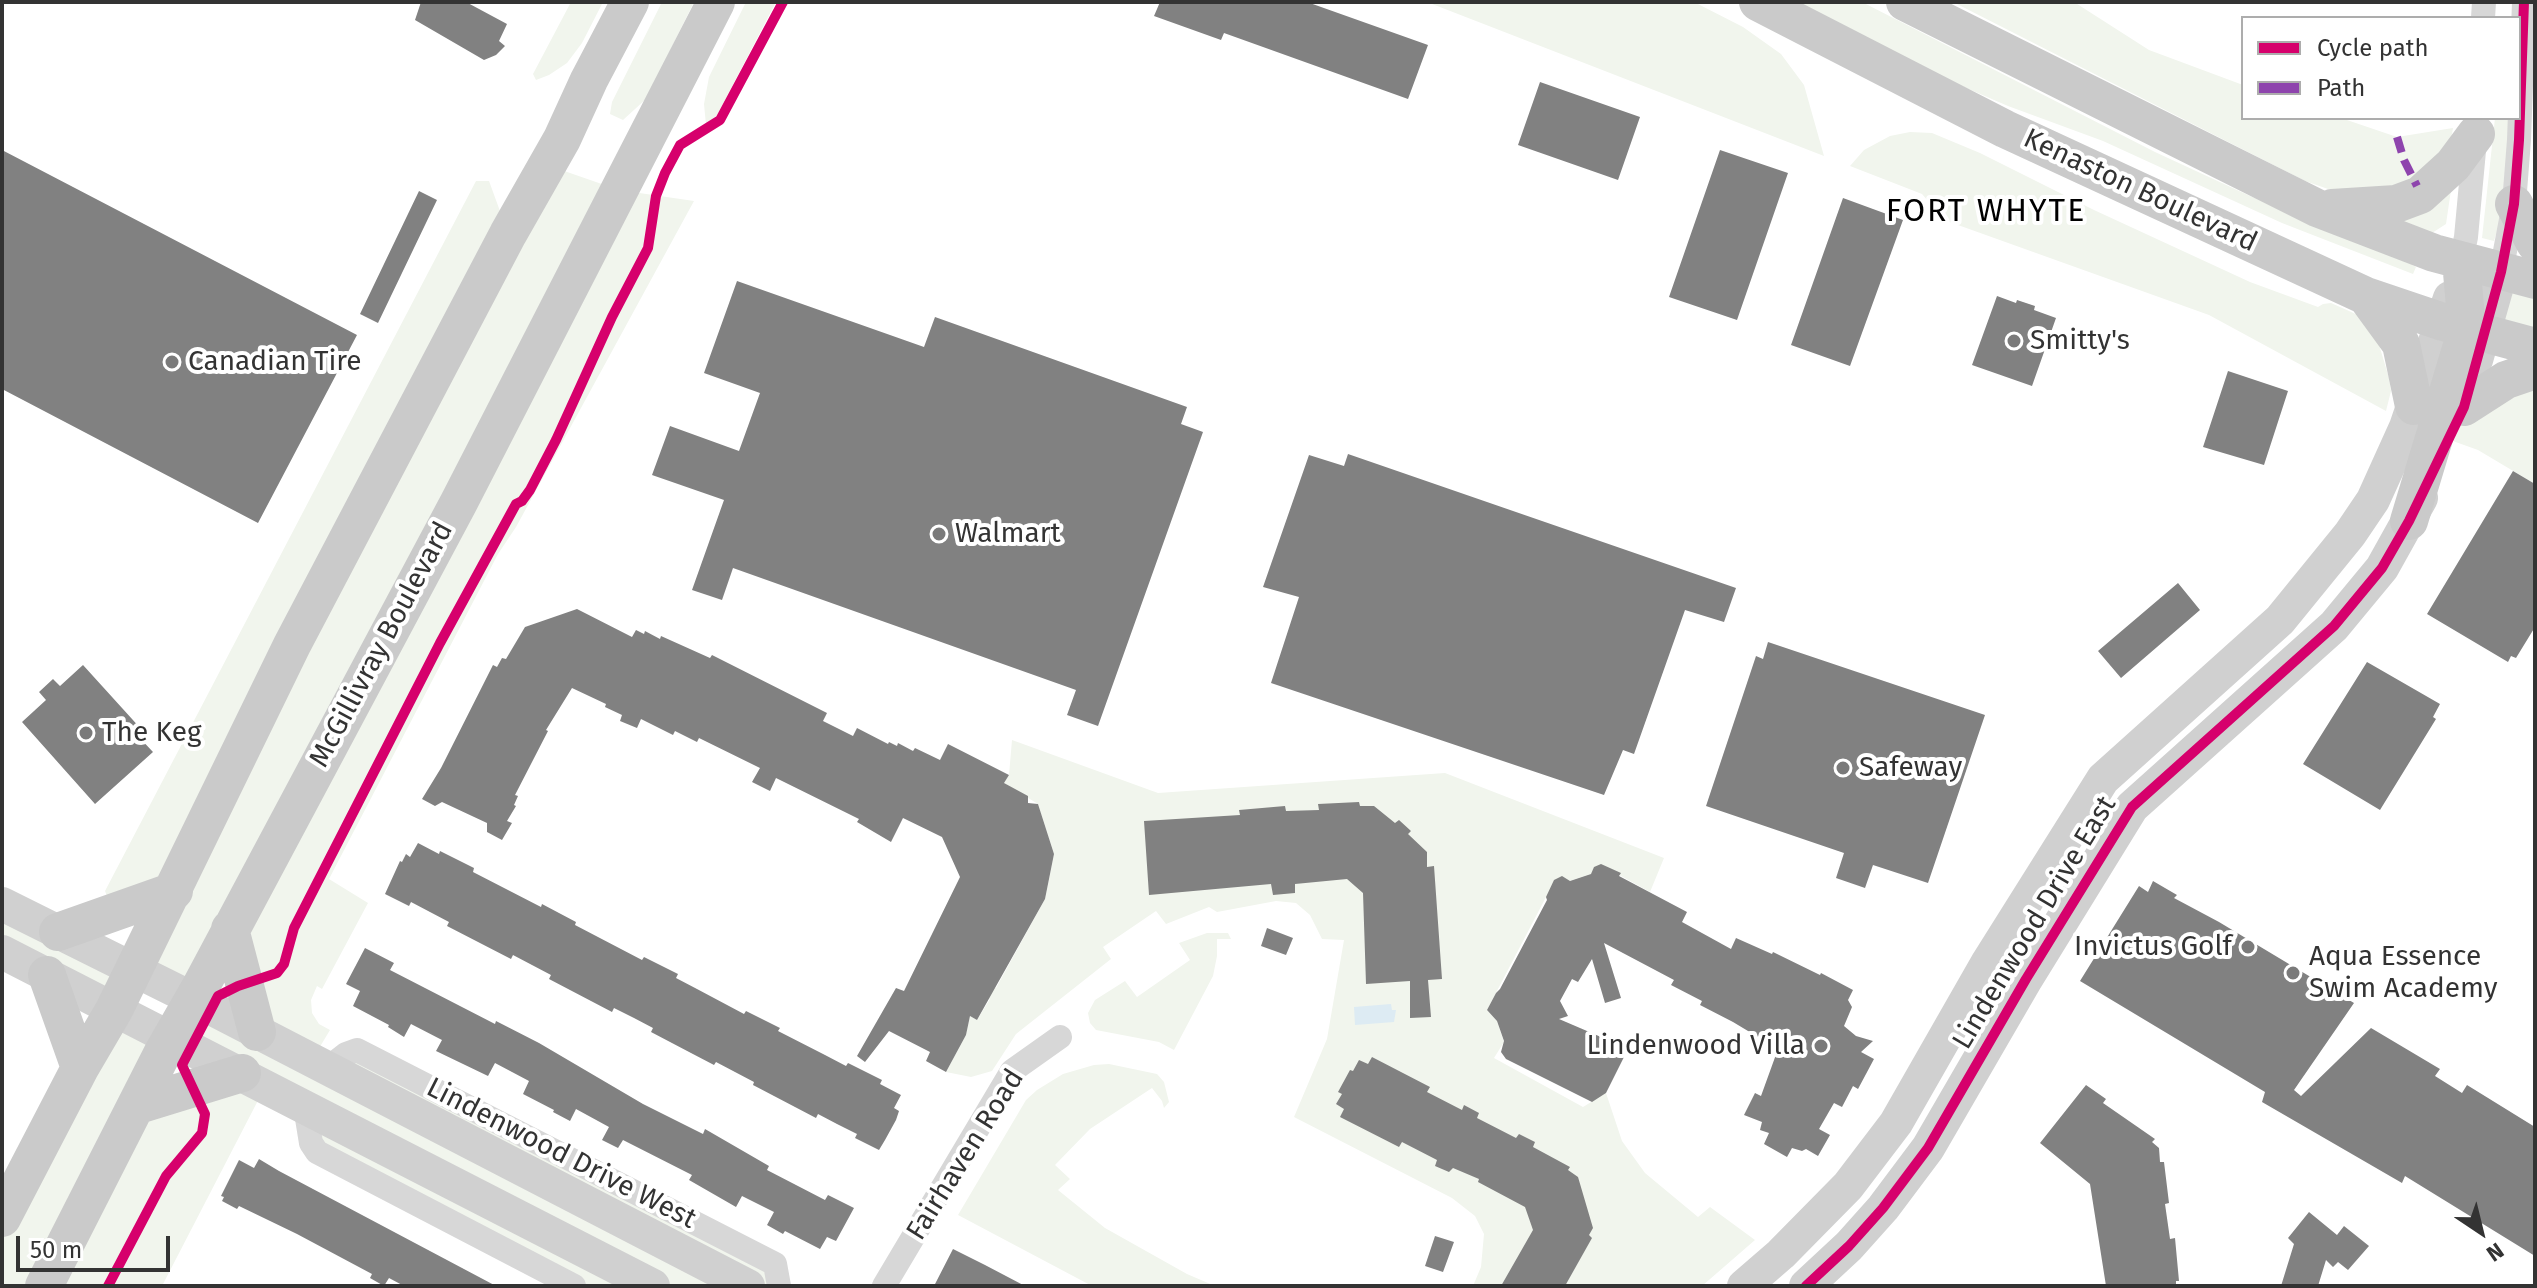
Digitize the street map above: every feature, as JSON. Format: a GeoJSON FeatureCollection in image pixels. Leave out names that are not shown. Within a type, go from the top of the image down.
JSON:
{"type":"FeatureCollection","features":[{"type":"Feature","properties":{"kind":"main road"},"geometry":{"type":"LineString","coordinates":[[2,1218],[80,1068],[114,1010],[299,631],[508,234],[562,139],[630,2]]}},
{"type":"Feature","properties":{"kind":"main road","name":"McGillivray Boulevard"},"geometry":{"type":"LineString","coordinates":[[44,1286],[170,1039],[459,502],[716,2]]}},
{"type":"Feature","properties":{"kind":"main road","name":"Kenaston Boulevard"},"geometry":{"type":"LineString","coordinates":[[1758,2],[1993,123],[2366,296],[2535,347]]}},
{"type":"Feature","properties":{"kind":"main road"},"geometry":{"type":"LineString","coordinates":[[1905,2],[2317,208],[2434,253],[2518,276]]}},
{"type":"Feature","properties":{"kind":"main road"},"geometry":{"type":"LineString","coordinates":[[2317,208],[2396,204],[2420,195],[2453,165],[2476,126]]}},
{"type":"Feature","properties":{"kind":"main road"},"geometry":{"type":"LineString","coordinates":[[2514,204],[2535,243]]}},
{"type":"Feature","properties":{"kind":"main road"},"geometry":{"type":"LineString","coordinates":[[2409,521],[2465,328],[2461,261]]}},
{"type":"Feature","properties":{"kind":"main road"},"geometry":{"type":"LineString","coordinates":[[2366,296],[2401,344],[2414,406]]}},
{"type":"Feature","properties":{"kind":"main road"},"geometry":{"type":"LineString","coordinates":[[2464,407],[2506,380],[2535,370]]}},
{"type":"Feature","properties":{"kind":"main road"},"geometry":{"type":"LineString","coordinates":[[58,932],[174,891]]}},
{"type":"Feature","properties":{"kind":"main road"},"geometry":{"type":"LineString","coordinates":[[230,929],[257,1032]]}},
{"type":"Feature","properties":{"kind":"main road"},"geometry":{"type":"LineString","coordinates":[[47,975],[80,1068]]}},
{"type":"Feature","properties":{"kind":"main road"},"geometry":{"type":"LineString","coordinates":[[138,1105],[242,1073]]}},
{"type":"Feature","properties":{"kind":"street"},"geometry":{"type":"LineString","coordinates":[[2521,85],[2524,2]]}},
{"type":"Feature","properties":{"kind":"street"},"geometry":{"type":"LineString","coordinates":[[2518,276],[2514,204],[2520,120]]}},
{"type":"Feature","properties":{"kind":"street"},"geometry":{"type":"LineString","coordinates":[[2461,261],[2476,126]]}},
{"type":"Feature","properties":{"kind":"street","name":"Lindenwood Drive East"},"geometry":{"type":"LineString","coordinates":[[1744,1286],[1781,1254],[1848,1186],[1896,1123],[1988,962],[2103,779],[2280,620],[2330,561],[2373,500],[2414,406],[2465,328],[2518,276]]}},
{"type":"Feature","properties":{"kind":"street","name":"Lindenwood Drive East"},"geometry":{"type":"LineString","coordinates":[[1806,1286],[1849,1246],[1883,1208],[1928,1148],[2020,989],[2132,807],[2334,626],[2382,568],[2409,521],[2464,407],[2465,328]]}},
{"type":"Feature","properties":{"kind":"street","name":"Lindenwood Drive West"},"geometry":{"type":"LineString","coordinates":[[2,904],[328,1068],[748,1286]]}},
{"type":"Feature","properties":{"kind":"street"},"geometry":{"type":"LineString","coordinates":[[2,952],[653,1286]]}},
{"type":"Feature","properties":{"kind":"street","name":"Fairhaven Road"},"geometry":{"type":"LineString","coordinates":[[884,1286],[1012,1071],[1060,1037]]}},
{"type":"Feature","properties":{"kind":"street","name":"Lindenwood Drive West"},"geometry":{"type":"LineString","coordinates":[[328,1068],[346,1054],[357,1050],[775,1264],[779,1286]]}},
{"type":"Feature","properties":{"kind":"street"},"geometry":{"type":"LineString","coordinates":[[305,1106],[311,1143],[317,1152],[574,1286]]}},
{"type":"Feature","properties":{"kind":"shaded area"},"geometry":{"type":"Polygon","coordinates":[[[571,2],[603,2],[582,43],[567,63],[536,80],[533,74],[571,2]]]}},
{"type":"Feature","properties":{"kind":"shaded area"},"geometry":{"type":"Polygon","coordinates":[[[662,2],[694,2],[646,99],[623,120],[610,114],[612,102],[662,2]]]}},
{"type":"Feature","properties":{"kind":"shaded area"},"geometry":{"type":"Polygon","coordinates":[[[746,2],[776,2],[717,115],[706,125],[704,104],[709,77],[746,2]]]}},
{"type":"Feature","properties":{"kind":"shaded area"},"geometry":{"type":"Polygon","coordinates":[[[1427,2],[1694,2],[1743,27],[1781,54],[1804,85],[1824,156],[1427,2]]]}},
{"type":"Feature","properties":{"kind":"shaded area"},"geometry":{"type":"Polygon","coordinates":[[[1790,2],[1862,2],[2155,152],[2250,196],[2388,250],[2416,267],[2413,274],[2282,223],[2103,141],[2008,106],[1913,65],[1790,2]]]}},
{"type":"Feature","properties":{"kind":"shaded area"},"geometry":{"type":"Polygon","coordinates":[[[1953,2],[2074,2],[2149,50],[2241,84],[2241,120],[2347,120],[2397,137],[2453,128],[2440,161],[2411,185],[2331,190],[2305,181],[1953,2]]]}},
{"type":"Feature","properties":{"kind":"shaded area"},"geometry":{"type":"Polygon","coordinates":[[[2495,120],[2511,120],[2505,205],[2494,241],[2482,238],[2495,120]]]}},
{"type":"Feature","properties":{"kind":"shaded area"},"geometry":{"type":"Polygon","coordinates":[[[1910,132],[1932,133],[1980,153],[2250,282],[2318,307],[2331,303],[2358,315],[2387,343],[2380,348],[2391,391],[2386,411],[2209,315],[1944,220],[1922,194],[1850,166],[1864,150],[1890,136],[1910,132]]]}},
{"type":"Feature","properties":{"kind":"shaded area"},"geometry":{"type":"Polygon","coordinates":[[[547,165],[619,190],[694,201],[516,527],[498,554],[329,879],[368,903],[322,989],[317,986],[311,1000],[312,1013],[319,1024],[330,1030],[312,1060],[346,1054],[775,1264],[779,1286],[574,1286],[317,1152],[305,1106],[266,1085],[162,1286],[2,1286],[2,1218],[106,1026],[2,952],[2,904],[133,970],[173,892],[114,914],[105,891],[476,181],[489,181],[508,233],[547,165]],[[230,931],[201,986],[257,1031],[230,931]],[[134,970],[114,1010],[169,1039],[193,999],[134,970]],[[170,1039],[138,1104],[241,1074],[170,1039]]]}},
{"type":"Feature","properties":{"kind":"shaded area"},"geometry":{"type":"Polygon","coordinates":[[[2451,190],[2446,224],[2432,233],[2392,219],[2451,190]]]}},
{"type":"Feature","properties":{"kind":"shaded area"},"geometry":{"type":"Polygon","coordinates":[[[2501,272],[2535,280],[2535,347],[2485,333],[2501,272]]]}},
{"type":"Feature","properties":{"kind":"shaded area"},"geometry":{"type":"Polygon","coordinates":[[[2535,370],[2535,484],[2478,450],[2450,440],[2464,407],[2535,370]]]}},
{"type":"Feature","properties":{"kind":"shaded area"},"geometry":{"type":"Polygon","coordinates":[[[1012,740],[1158,793],[1445,773],[1664,858],[1650,892],[1601,865],[1591,874],[1570,881],[1546,897],[1487,1010],[1497,1021],[1504,1042],[1494,1058],[1583,1107],[1606,1093],[1622,1141],[1645,1173],[1698,1217],[1710,1207],[1755,1240],[1702,1286],[1473,1286],[1481,1267],[1484,1234],[1475,1216],[1452,1198],[1294,1117],[1327,1039],[1344,940],[1322,939],[1310,915],[1296,903],[1276,901],[1217,912],[1209,907],[1166,924],[1156,911],[1103,947],[1111,959],[1016,1034],[992,1071],[971,1077],[946,1072],[966,1035],[970,1016],[977,1020],[990,999],[984,995],[990,984],[996,988],[1045,899],[1054,854],[1038,804],[1004,783],[1009,775],[1012,740]]]}},
{"type":"Feature","properties":{"kind":"shaded area"},"geometry":{"type":"Polygon","coordinates":[[[1207,933],[1228,933],[1231,939],[1217,939],[1213,976],[1174,1050],[1159,1042],[1096,1030],[1090,1023],[1088,1013],[1095,1000],[1125,981],[1137,997],[1190,960],[1179,943],[1207,933]]]}},
{"type":"Feature","properties":{"kind":"shaded area"},"geometry":{"type":"Polygon","coordinates":[[[1391,1004],[1392,1010],[1396,1010],[1394,1022],[1355,1025],[1354,1007],[1391,1004]]]}},
{"type":"Feature","properties":{"kind":"shaded area"},"geometry":{"type":"Polygon","coordinates":[[[1109,1064],[1157,1074],[1164,1082],[1169,1102],[1164,1108],[1152,1088],[1090,1129],[1055,1165],[1070,1179],[1058,1190],[1105,1228],[1187,1274],[1215,1286],[1092,1286],[958,1215],[1026,1100],[1063,1074],[1109,1064]]]}},
{"type":"Feature","properties":{"kind":"building"},"geometry":{"type":"Polygon","coordinates":[[[421,2],[466,2],[507,24],[499,41],[505,46],[496,55],[484,60],[415,20],[421,2]]]}},
{"type":"Feature","properties":{"kind":"building"},"geometry":{"type":"Polygon","coordinates":[[[1160,2],[1307,2],[1428,45],[1408,99],[1224,33],[1221,40],[1154,16],[1160,2]]]}},
{"type":"Feature","properties":{"kind":"building"},"geometry":{"type":"Polygon","coordinates":[[[1540,82],[1640,117],[1618,180],[1518,145],[1540,82]]]}},
{"type":"Feature","properties":{"kind":"building","name":"Canadian Tire"},"geometry":{"type":"Polygon","coordinates":[[[2,150],[357,335],[258,523],[2,389],[2,150]]]}},
{"type":"Feature","properties":{"kind":"building"},"geometry":{"type":"Polygon","coordinates":[[[1720,150],[1788,173],[1737,320],[1669,297],[1720,150]]]}},
{"type":"Feature","properties":{"kind":"building"},"geometry":{"type":"Polygon","coordinates":[[[419,191],[437,200],[378,323],[360,314],[419,191]]]}},
{"type":"Feature","properties":{"kind":"building"},"geometry":{"type":"Polygon","coordinates":[[[1843,198],[1903,220],[1850,366],[1791,345],[1843,198]]]}},
{"type":"Feature","properties":{"kind":"building","name":"Walmart"},"geometry":{"type":"Polygon","coordinates":[[[737,281],[924,347],[935,317],[1187,407],[1181,424],[1203,432],[1098,726],[1067,715],[1076,690],[733,568],[722,600],[692,590],[724,500],[652,475],[670,426],[739,451],[760,393],[704,373],[737,281]]]}},
{"type":"Feature","properties":{"kind":"building","name":"Smitty's"},"geometry":{"type":"Polygon","coordinates":[[[1997,296],[2035,306],[2034,310],[2056,318],[2032,386],[1972,365],[1997,296]]]}},
{"type":"Feature","properties":{"kind":"building"},"geometry":{"type":"Polygon","coordinates":[[[2228,371],[2288,391],[2264,465],[2203,447],[2228,371]]]}},
{"type":"Feature","properties":{"kind":"building"},"geometry":{"type":"Polygon","coordinates":[[[1348,454],[1736,588],[1724,622],[1685,610],[1634,754],[1623,750],[1604,795],[1271,683],[1299,597],[1263,587],[1309,455],[1344,466],[1348,454]]]}},
{"type":"Feature","properties":{"kind":"building"},"geometry":{"type":"Polygon","coordinates":[[[2513,471],[2535,484],[2535,627],[2516,658],[2511,656],[2508,662],[2427,614],[2513,471]]]}},
{"type":"Feature","properties":{"kind":"building"},"geometry":{"type":"Polygon","coordinates":[[[2178,583],[2200,610],[2121,678],[2098,651],[2178,583]]]}},
{"type":"Feature","properties":{"kind":"building"},"geometry":{"type":"Polygon","coordinates":[[[577,609],[632,637],[636,630],[644,634],[645,631],[710,658],[712,655],[827,713],[823,721],[853,736],[857,728],[888,744],[897,746],[898,743],[913,751],[915,748],[940,760],[948,744],[1009,775],[1004,783],[1028,796],[1028,803],[1038,804],[1054,854],[1045,899],[977,1020],[970,1016],[966,1035],[946,1072],[926,1061],[930,1052],[889,1031],[865,1062],[857,1056],[896,988],[904,991],[960,877],[942,837],[903,818],[891,842],[857,822],[859,819],[776,778],[770,791],[752,782],[760,768],[699,738],[697,742],[675,731],[673,735],[641,719],[637,728],[620,721],[622,715],[605,707],[606,704],[572,688],[546,730],[515,795],[518,796],[516,806],[507,821],[512,823],[502,840],[487,832],[487,823],[442,802],[435,806],[422,799],[493,665],[497,667],[502,658],[506,659],[525,627],[577,609]]]}},
{"type":"Feature","properties":{"kind":"building","name":"Safeway"},"geometry":{"type":"Polygon","coordinates":[[[1768,642],[1985,715],[1928,883],[1873,865],[1865,888],[1836,878],[1844,853],[1706,806],[1756,656],[1763,659],[1768,642]]]}},
{"type":"Feature","properties":{"kind":"building"},"geometry":{"type":"Polygon","coordinates":[[[2367,662],[2440,704],[2433,717],[2436,719],[2380,810],[2303,764],[2367,662]]]}},
{"type":"Feature","properties":{"kind":"building","name":"The Keg"},"geometry":{"type":"Polygon","coordinates":[[[83,665],[142,730],[137,735],[153,752],[95,804],[22,722],[46,700],[39,692],[53,679],[60,686],[83,665]]]}},
{"type":"Feature","properties":{"kind":"building"},"geometry":{"type":"Polygon","coordinates":[[[1359,802],[1360,806],[1374,806],[1395,823],[1399,820],[1411,831],[1408,834],[1427,852],[1427,867],[1434,866],[1442,979],[1428,980],[1431,1017],[1410,1018],[1410,981],[1366,984],[1363,893],[1347,879],[1295,884],[1295,893],[1273,895],[1271,884],[1149,895],[1144,821],[1240,815],[1239,810],[1285,806],[1286,811],[1319,810],[1318,804],[1359,802]]]}},
{"type":"Feature","properties":{"kind":"building"},"geometry":{"type":"Polygon","coordinates":[[[418,843],[474,868],[473,872],[541,907],[542,904],[642,960],[644,957],[678,974],[676,978],[744,1014],[746,1011],[846,1066],[848,1063],[882,1080],[880,1084],[901,1095],[894,1108],[899,1111],[896,1120],[879,1150],[855,1138],[857,1134],[818,1114],[816,1118],[716,1062],[714,1065],[651,1032],[653,1028],[634,1018],[614,1008],[612,1012],[549,979],[551,975],[513,955],[511,959],[447,926],[449,922],[411,902],[409,906],[385,894],[400,861],[406,854],[410,857],[418,843]]]}},
{"type":"Feature","properties":{"kind":"building"},"geometry":{"type":"Polygon","coordinates":[[[1601,864],[1687,912],[1682,922],[1731,949],[1736,938],[1821,973],[1853,990],[1848,1000],[1852,1007],[1844,1026],[1856,1036],[1873,1041],[1861,1052],[1874,1059],[1858,1089],[1853,1086],[1842,1107],[1834,1103],[1819,1129],[1830,1135],[1818,1156],[1806,1149],[1792,1148],[1787,1157],[1764,1144],[1769,1133],[1760,1130],[1762,1122],[1744,1115],[1755,1093],[1761,1096],[1778,1049],[1700,1005],[1702,1001],[1671,985],[1674,980],[1604,943],[1621,998],[1605,1003],[1592,959],[1578,982],[1572,979],[1560,1001],[1568,1016],[1559,1019],[1615,1043],[1611,1051],[1624,1057],[1606,1093],[1592,1102],[1506,1059],[1501,1052],[1504,1041],[1497,1021],[1487,1010],[1547,900],[1554,880],[1562,876],[1570,881],[1591,874],[1594,867],[1601,864]]]}},
{"type":"Feature","properties":{"kind":"building"},"geometry":{"type":"Polygon","coordinates":[[[2153,881],[2177,895],[2174,898],[2354,1003],[2294,1090],[2301,1096],[2371,1028],[2440,1069],[2435,1076],[2462,1093],[2467,1085],[2535,1127],[2535,1256],[2405,1176],[2402,1183],[2262,1102],[2265,1092],[2080,981],[2139,886],[2148,892],[2153,881]]]}},
{"type":"Feature","properties":{"kind":"building"},"geometry":{"type":"Polygon","coordinates":[[[1267,928],[1293,938],[1286,955],[1261,946],[1267,928]]]}},
{"type":"Feature","properties":{"kind":"building"},"geometry":{"type":"Polygon","coordinates":[[[365,948],[394,963],[390,970],[539,1043],[643,1104],[703,1134],[705,1129],[769,1166],[767,1170],[825,1200],[828,1195],[854,1208],[836,1241],[827,1237],[820,1249],[785,1231],[783,1234],[767,1225],[774,1212],[742,1196],[736,1207],[689,1180],[692,1175],[623,1140],[618,1148],[602,1140],[609,1127],[576,1109],[570,1121],[523,1094],[529,1081],[495,1063],[488,1076],[436,1051],[442,1040],[411,1024],[404,1037],[389,1025],[353,1006],[360,991],[346,984],[365,948]]]}},
{"type":"Feature","properties":{"kind":"building"},"geometry":{"type":"Polygon","coordinates":[[[1372,1057],[1430,1087],[1427,1092],[1462,1110],[1464,1105],[1479,1113],[1477,1118],[1516,1138],[1519,1134],[1535,1142],[1533,1147],[1570,1167],[1568,1170],[1578,1177],[1593,1228],[1589,1235],[1592,1238],[1565,1286],[1501,1286],[1533,1230],[1525,1207],[1478,1182],[1479,1179],[1453,1168],[1449,1172],[1435,1166],[1437,1160],[1402,1142],[1399,1147],[1340,1117],[1344,1109],[1336,1104],[1342,1094],[1338,1092],[1359,1060],[1368,1064],[1372,1057]]]}},
{"type":"Feature","properties":{"kind":"building"},"geometry":{"type":"Polygon","coordinates":[[[2086,1085],[2106,1099],[2103,1103],[2155,1139],[2152,1142],[2159,1148],[2160,1162],[2164,1162],[2170,1239],[2175,1238],[2179,1281],[2176,1281],[2176,1286],[2106,1286],[2090,1184],[2040,1143],[2086,1085]]]}},
{"type":"Feature","properties":{"kind":"building"},"geometry":{"type":"Polygon","coordinates":[[[259,1159],[496,1286],[404,1286],[389,1278],[384,1286],[370,1278],[372,1274],[297,1234],[222,1201],[224,1197],[221,1196],[239,1160],[254,1168],[259,1159]]]}},
{"type":"Feature","properties":{"kind":"building"},"geometry":{"type":"Polygon","coordinates":[[[2309,1212],[2337,1235],[2344,1226],[2369,1246],[2348,1270],[2338,1262],[2333,1267],[2326,1260],[2318,1286],[2281,1286],[2294,1244],[2288,1238],[2309,1212]]]}},
{"type":"Feature","properties":{"kind":"building"},"geometry":{"type":"Polygon","coordinates":[[[1435,1236],[1454,1242],[1443,1272],[1425,1266],[1435,1236]]]}},
{"type":"Feature","properties":{"kind":"building"},"geometry":{"type":"Polygon","coordinates":[[[953,1249],[985,1265],[1025,1286],[934,1286],[953,1249]]]}},
{"type":"Feature","properties":{"kind":"marked path"},"geometry":{"type":"LineString","coordinates":[[2397,137],[2417,186]]}},
{"type":"Feature","properties":{"kind":"cycle path"},"geometry":{"type":"LineString","coordinates":[[108,1286],[166,1176],[202,1133],[205,1114],[182,1065],[218,996],[277,973],[284,964],[294,928],[440,643],[516,504],[530,490],[556,440],[612,317],[648,248],[656,196],[665,173],[680,145],[720,120],[783,2]]}},
{"type":"Feature","properties":{"kind":"cycle path"},"geometry":{"type":"LineString","coordinates":[[2521,85],[2524,2]]}},
{"type":"Feature","properties":{"kind":"cycle path"},"geometry":{"type":"LineString","coordinates":[[1806,1286],[1849,1246],[1883,1208],[1928,1148],[2026,979],[2132,807],[2334,626],[2382,568],[2409,521],[2464,407],[2501,272],[2514,204],[2520,120]]}},
{"type":"Feature","properties":{"kind":"place","name":"Smitty's"},"geometry":{"type":"Point","coordinates":[2014,341]}},
{"type":"Feature","properties":{"kind":"place","name":"Canadian Tire"},"geometry":{"type":"Point","coordinates":[172,362]}},
{"type":"Feature","properties":{"kind":"place","name":"Walmart"},"geometry":{"type":"Point","coordinates":[939,534]}},
{"type":"Feature","properties":{"kind":"place","name":"The Keg"},"geometry":{"type":"Point","coordinates":[86,733]}},
{"type":"Feature","properties":{"kind":"place","name":"Safeway"},"geometry":{"type":"Point","coordinates":[1843,768]}},
{"type":"Feature","properties":{"kind":"place","name":"Invictus Golf"},"geometry":{"type":"Point","coordinates":[2248,947]}},
{"type":"Feature","properties":{"kind":"place","name":"Aqua Essence Swim Academy"},"geometry":{"type":"Point","coordinates":[2293,973]}},
{"type":"Feature","properties":{"kind":"place","name":"Lindenwood Villa"},"geometry":{"type":"Point","coordinates":[1821,1046]}},
{"type":"Feature","properties":{"kind":"district","name":"FORT WHYTE"},"geometry":{"type":"Point","coordinates":[1986,212]}}]}
